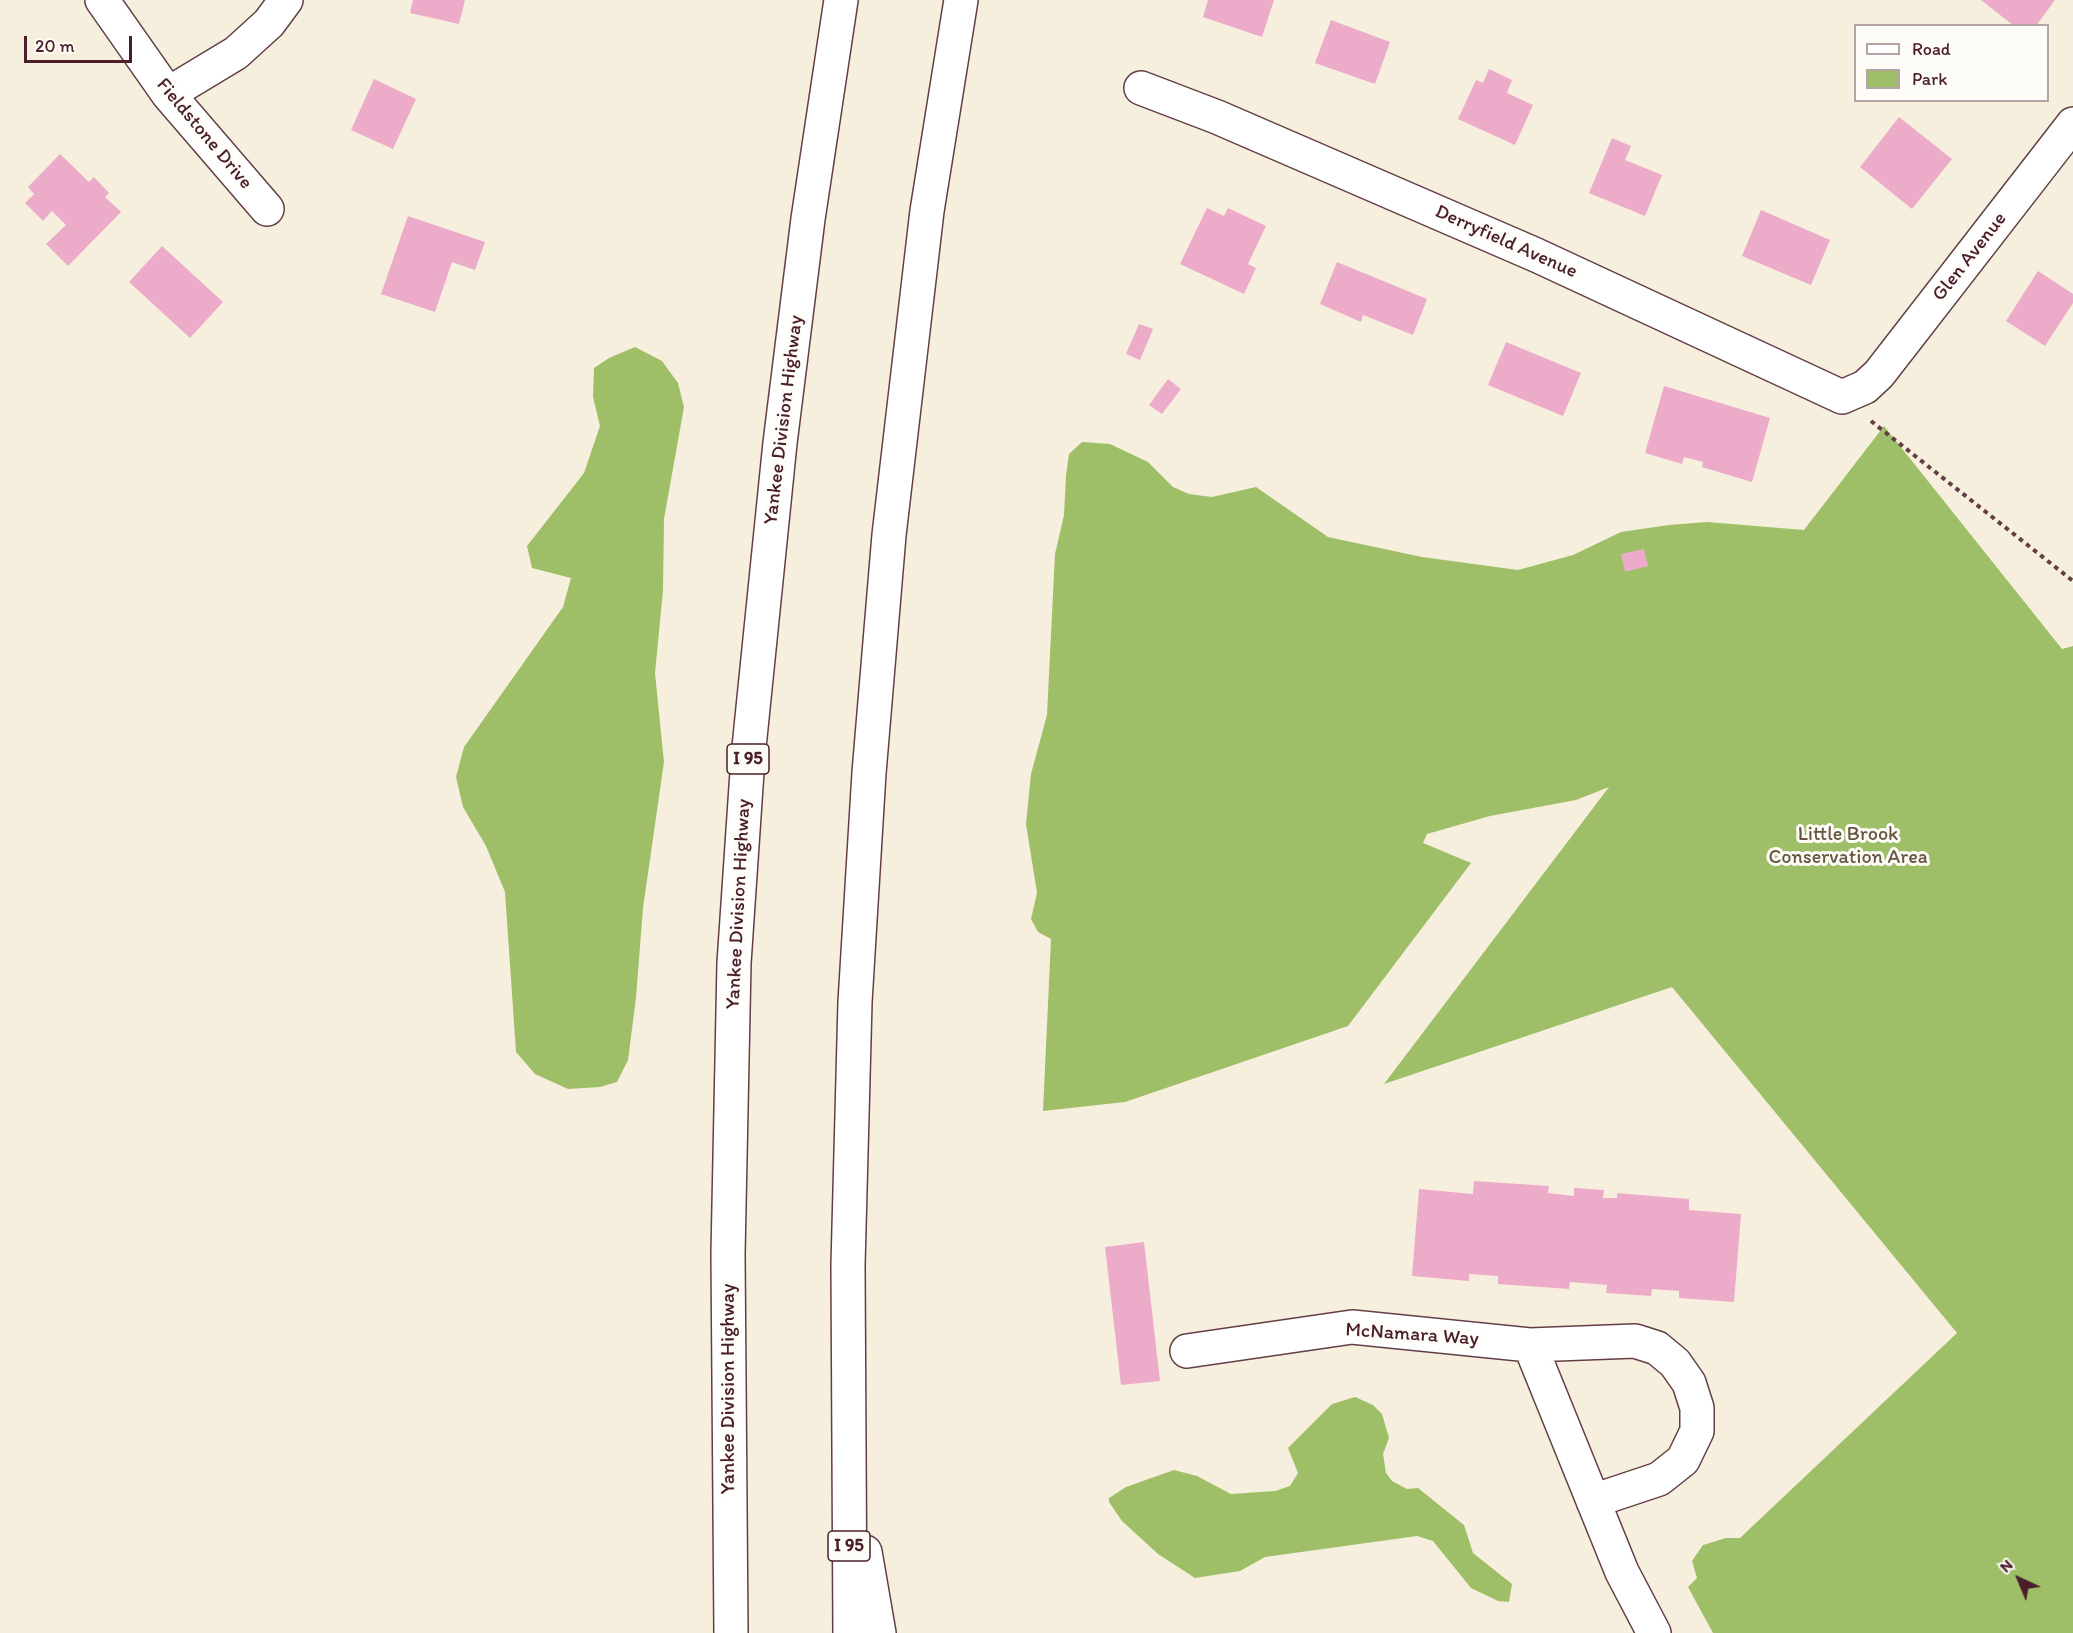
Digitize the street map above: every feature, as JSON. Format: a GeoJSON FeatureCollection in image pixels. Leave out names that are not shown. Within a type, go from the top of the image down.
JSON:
{"type":"FeatureCollection","features":[{"type":"Feature","properties":{"kind":"main road","name":"Fieldstone Drive"},"geometry":{"type":"LineString","coordinates":[[102,0],[168,94],[267,209]]}},
{"type":"Feature","properties":{"kind":"main road"},"geometry":{"type":"LineString","coordinates":[[168,94],[236,53],[269,22],[286,0]]}},
{"type":"Feature","properties":{"kind":"main road","name":"Yankee Division Highway"},"geometry":{"type":"LineString","coordinates":[[731,1633],[728,1254],[734,963],[748,757],[780,443],[808,219],[841,0]]}},
{"type":"Feature","properties":{"kind":"main road","name":"I 95"},"geometry":{"type":"LineString","coordinates":[[850,1633],[848,1265],[855,1002],[869,773],[908,367],[927,211],[961,0]]}},
{"type":"Feature","properties":{"kind":"main road","name":"Derryfield Avenue"},"geometry":{"type":"LineString","coordinates":[[1141,88],[1217,117],[1854,392]]}},
{"type":"Feature","properties":{"kind":"main road","name":"Glen Avenue"},"geometry":{"type":"LineString","coordinates":[[1854,392],[2073,124]]}},
{"type":"Feature","properties":{"kind":"main road","name":"McNamara Way"},"geometry":{"type":"LineString","coordinates":[[1187,1351],[1352,1327],[1530,1345],[1635,1341],[1657,1348],[1675,1363],[1689,1383],[1697,1408],[1697,1431],[1683,1460],[1659,1479],[1593,1501]]}},
{"type":"Feature","properties":{"kind":"main road"},"geometry":{"type":"LineString","coordinates":[[1530,1345],[1622,1572],[1654,1633]]}},
{"type":"Feature","properties":{"kind":"main road"},"geometry":{"type":"LineString","coordinates":[[848,1459],[879,1633]]}},
{"type":"Feature","properties":{"kind":"main road"},"geometry":{"type":"LineString","coordinates":[[720,1633],[729,1524]]}},
{"type":"Feature","properties":{"kind":"path"},"geometry":{"type":"LineString","coordinates":[[1854,392],[2073,581]]}},
{"type":"Feature","properties":{"kind":"green space"},"geometry":{"type":"Polygon","coordinates":[[[635,347],[662,361],[678,383],[684,407],[664,519],[663,591],[655,673],[664,762],[643,908],[636,998],[628,1060],[617,1082],[600,1087],[568,1089],[535,1074],[516,1052],[505,892],[486,846],[463,807],[456,777],[464,747],[563,607],[571,578],[532,568],[527,546],[584,473],[600,426],[593,397],[594,368],[609,358],[635,347]]]}},
{"type":"Feature","properties":{"kind":"green space","name":"Little Brook Conservation Area"},"geometry":{"type":"Polygon","coordinates":[[[1884,426],[2062,649],[2073,646],[2073,1633],[1713,1633],[1688,1587],[1697,1578],[1692,1561],[1703,1545],[1726,1538],[1740,1538],[1957,1333],[1672,987],[1384,1084],[1609,787],[1576,800],[1490,816],[1427,834],[1423,843],[1471,863],[1348,1026],[1125,1102],[1043,1111],[1051,939],[1038,932],[1031,919],[1037,893],[1026,824],[1031,774],[1047,715],[1055,554],[1064,515],[1069,454],[1082,442],[1110,444],[1148,462],[1173,487],[1189,494],[1212,497],[1256,487],[1328,537],[1422,557],[1518,570],[1573,555],[1621,532],[1669,525],[1707,522],[1804,530],[1884,426]]]}},
{"type":"Feature","properties":{"kind":"green space"},"geometry":{"type":"Polygon","coordinates":[[[1355,1397],[1373,1405],[1382,1414],[1389,1438],[1383,1454],[1386,1473],[1392,1481],[1407,1489],[1418,1488],[1464,1525],[1473,1553],[1512,1584],[1509,1602],[1498,1601],[1471,1588],[1433,1541],[1417,1536],[1265,1557],[1240,1571],[1195,1578],[1158,1554],[1122,1521],[1109,1502],[1109,1498],[1126,1487],[1174,1470],[1197,1476],[1231,1494],[1275,1491],[1290,1486],[1298,1473],[1288,1448],[1332,1404],[1355,1397]]]}},
{"type":"Feature","properties":{"kind":"building"},"geometry":{"type":"Polygon","coordinates":[[[413,0],[465,0],[459,24],[410,13],[413,0]]]}},
{"type":"Feature","properties":{"kind":"building"},"geometry":{"type":"Polygon","coordinates":[[[1208,0],[1274,0],[1262,37],[1203,17],[1208,0]]]}},
{"type":"Feature","properties":{"kind":"building"},"geometry":{"type":"Polygon","coordinates":[[[1981,0],[2055,0],[2037,24],[2011,24],[1981,0]]]}},
{"type":"Feature","properties":{"kind":"building"},"geometry":{"type":"Polygon","coordinates":[[[1331,20],[1390,42],[1375,84],[1315,63],[1331,20]]]}},
{"type":"Feature","properties":{"kind":"building"},"geometry":{"type":"Polygon","coordinates":[[[1489,69],[1512,80],[1507,93],[1533,105],[1515,145],[1458,119],[1476,80],[1483,83],[1489,69]]]}},
{"type":"Feature","properties":{"kind":"building"},"geometry":{"type":"Polygon","coordinates":[[[374,79],[416,99],[393,149],[351,130],[374,79]]]}},
{"type":"Feature","properties":{"kind":"building"},"geometry":{"type":"Polygon","coordinates":[[[1899,117],[1952,159],[1912,209],[1860,167],[1899,117]]]}},
{"type":"Feature","properties":{"kind":"building"},"geometry":{"type":"Polygon","coordinates":[[[1612,138],[1631,146],[1625,160],[1662,175],[1645,216],[1589,193],[1612,138]]]}},
{"type":"Feature","properties":{"kind":"building"},"geometry":{"type":"Polygon","coordinates":[[[60,154],[89,182],[94,177],[109,193],[105,197],[121,212],[68,266],[46,244],[66,225],[52,211],[43,221],[25,203],[34,194],[28,187],[60,154]]]}},
{"type":"Feature","properties":{"kind":"building"},"geometry":{"type":"Polygon","coordinates":[[[1207,208],[1224,216],[1228,208],[1266,226],[1248,264],[1256,268],[1244,294],[1180,264],[1207,208]]]}},
{"type":"Feature","properties":{"kind":"building"},"geometry":{"type":"Polygon","coordinates":[[[1761,210],[1830,240],[1811,285],[1742,256],[1761,210]]]}},
{"type":"Feature","properties":{"kind":"building"},"geometry":{"type":"Polygon","coordinates":[[[408,216],[485,242],[475,270],[452,262],[435,312],[381,294],[408,216]]]}},
{"type":"Feature","properties":{"kind":"building"},"geometry":{"type":"Polygon","coordinates":[[[162,246],[223,302],[190,338],[129,282],[162,246]]]}},
{"type":"Feature","properties":{"kind":"building"},"geometry":{"type":"Polygon","coordinates":[[[1337,262],[1427,299],[1413,335],[1363,315],[1361,322],[1320,304],[1337,262]]]}},
{"type":"Feature","properties":{"kind":"building"},"geometry":{"type":"Polygon","coordinates":[[[2038,271],[2073,294],[2073,303],[2045,346],[2006,321],[2038,271]]]}},
{"type":"Feature","properties":{"kind":"building"},"geometry":{"type":"Polygon","coordinates":[[[1139,324],[1153,329],[1140,360],[1126,354],[1139,324]]]}},
{"type":"Feature","properties":{"kind":"building"},"geometry":{"type":"Polygon","coordinates":[[[1506,342],[1581,373],[1563,416],[1488,385],[1506,342]]]}},
{"type":"Feature","properties":{"kind":"building"},"geometry":{"type":"Polygon","coordinates":[[[1168,379],[1181,389],[1162,414],[1149,405],[1168,379]]]}},
{"type":"Feature","properties":{"kind":"building"},"geometry":{"type":"Polygon","coordinates":[[[1664,386],[1770,418],[1752,482],[1702,467],[1703,462],[1684,457],[1682,464],[1645,453],[1664,386]]]}},
{"type":"Feature","properties":{"kind":"building"},"geometry":{"type":"Polygon","coordinates":[[[1644,549],[1648,566],[1625,572],[1621,554],[1644,549]]]}},
{"type":"Feature","properties":{"kind":"building"},"geometry":{"type":"Polygon","coordinates":[[[1474,1181],[1549,1186],[1548,1193],[1574,1196],[1574,1188],[1604,1190],[1603,1198],[1617,1198],[1617,1193],[1689,1199],[1689,1210],[1741,1214],[1734,1302],[1679,1298],[1679,1291],[1652,1289],[1651,1296],[1606,1293],[1607,1285],[1570,1282],[1569,1289],[1498,1284],[1498,1276],[1469,1274],[1469,1281],[1412,1276],[1419,1189],[1473,1194],[1474,1181]]]}},
{"type":"Feature","properties":{"kind":"building"},"geometry":{"type":"Polygon","coordinates":[[[1144,1242],[1160,1381],[1121,1385],[1105,1247],[1144,1242]]]}}]}
